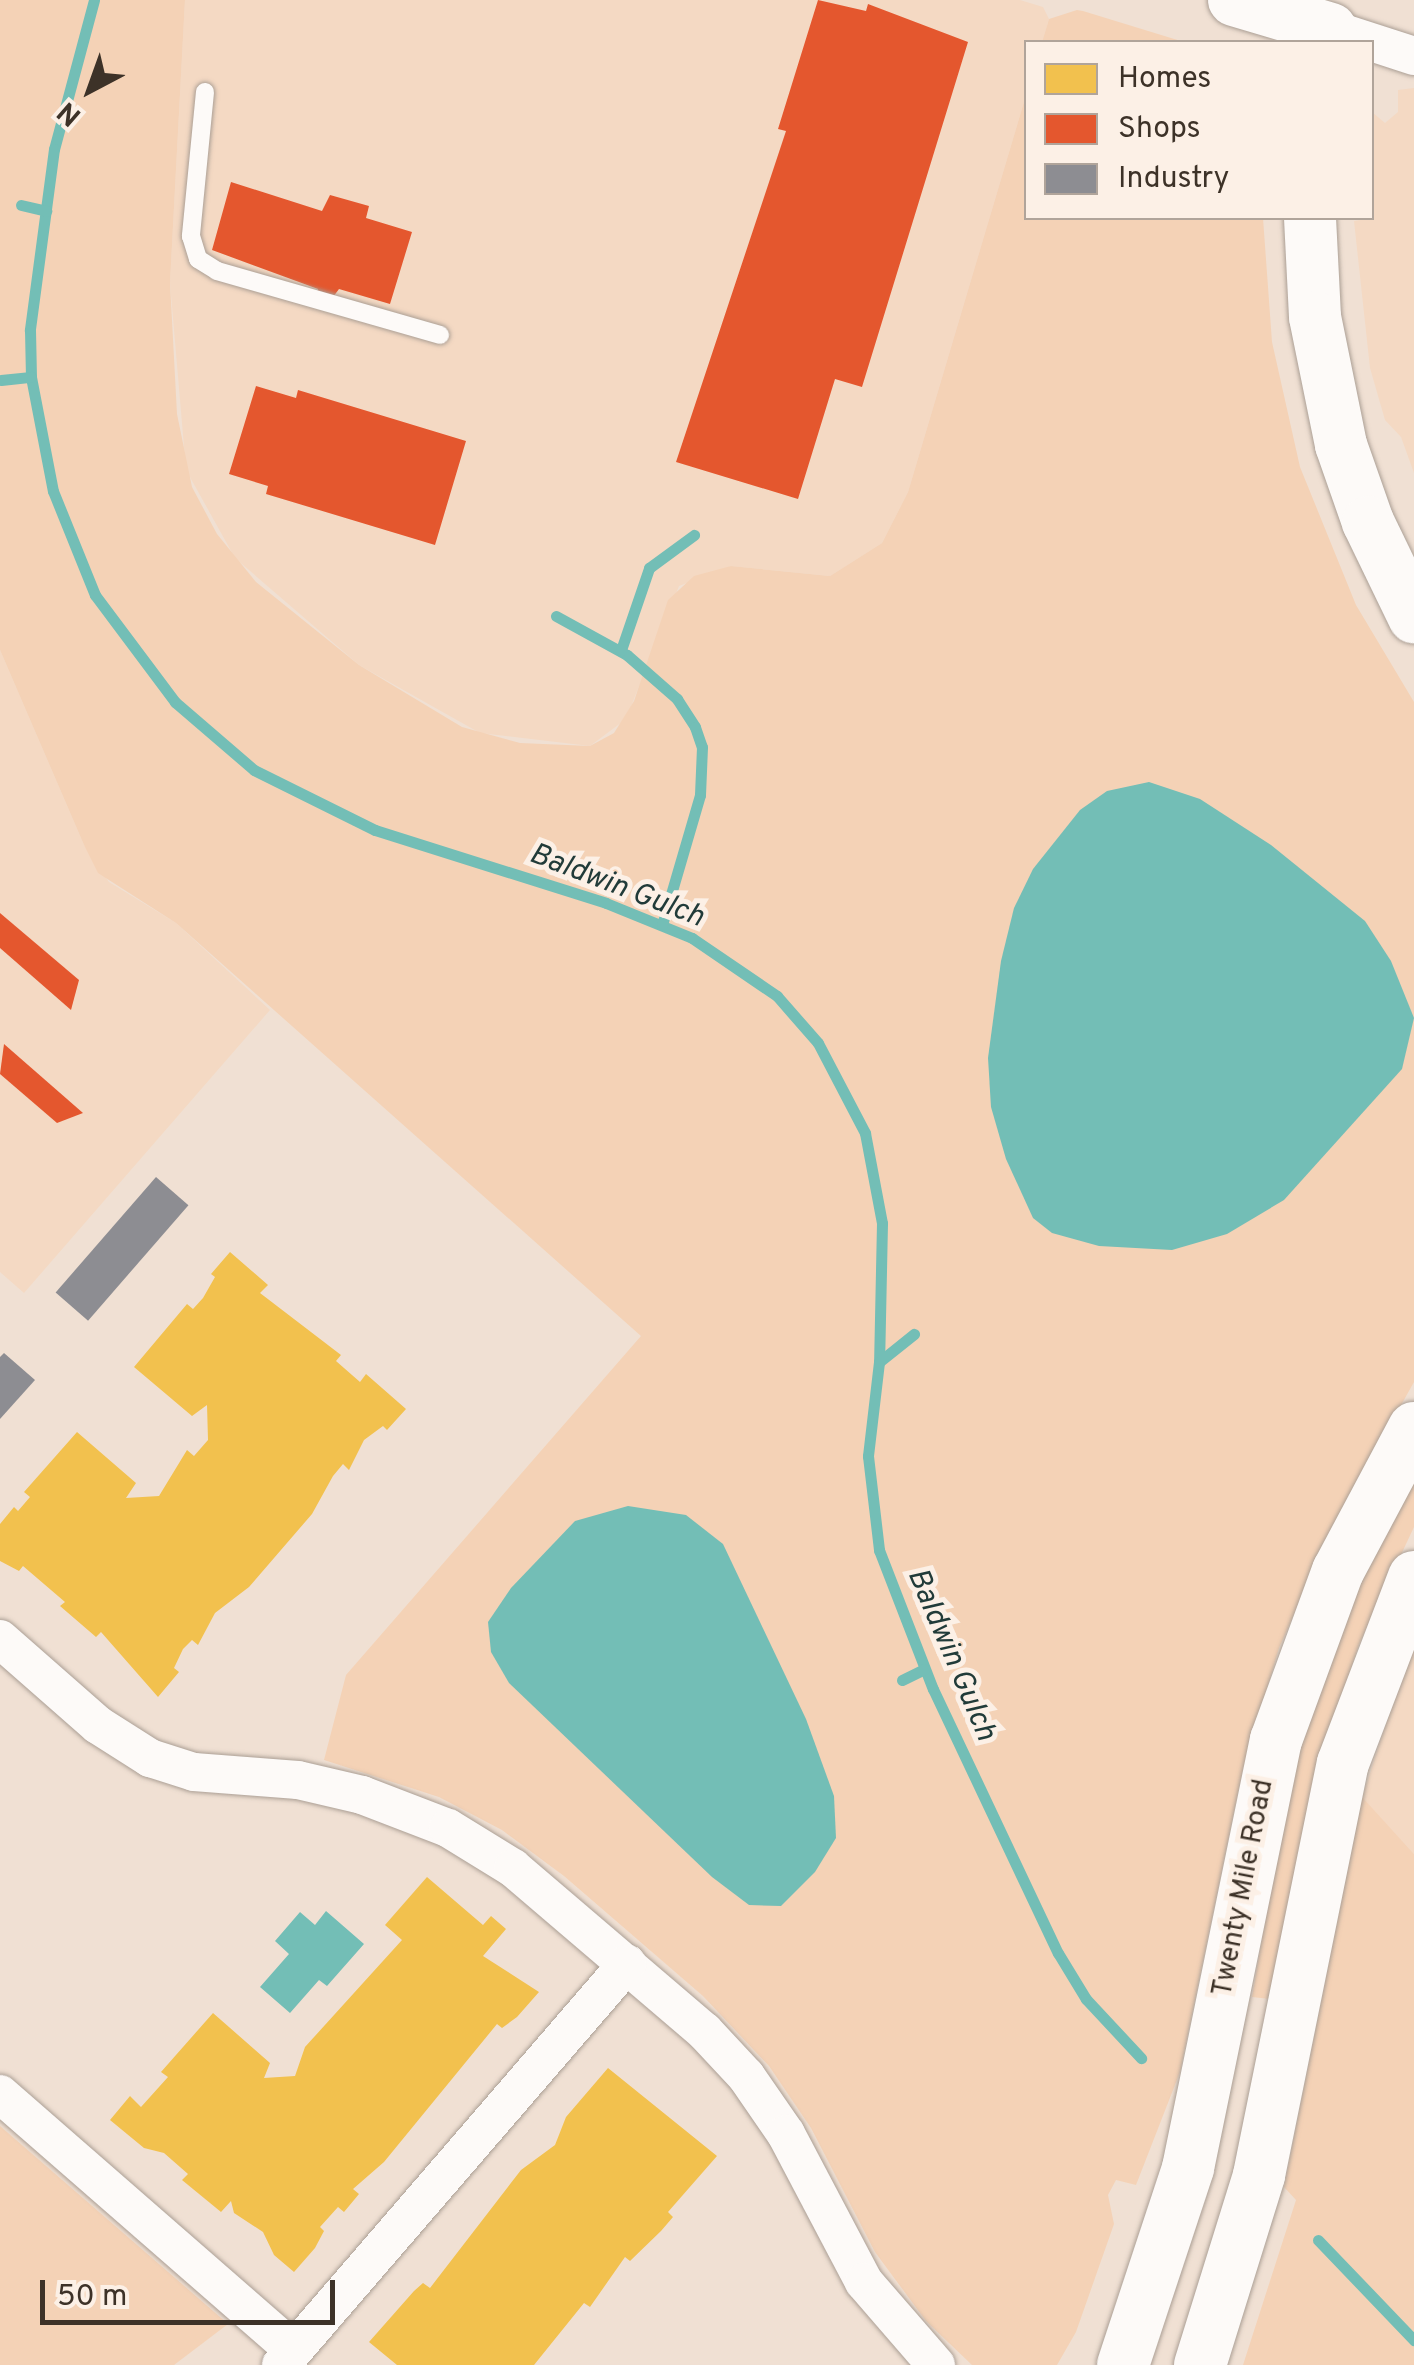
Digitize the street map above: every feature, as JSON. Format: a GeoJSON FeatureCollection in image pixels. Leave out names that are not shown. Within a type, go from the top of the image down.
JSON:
{"type":"FeatureCollection","features":[{"type":"Feature","properties":{"kind":"main road"},"geometry":{"type":"LineString","coordinates":[[1234,0],[1332,24]]}},
{"type":"Feature","properties":{"kind":"main road"},"geometry":{"type":"LineString","coordinates":[[1310,220],[1315,317],[1341,445],[1368,522],[1414,618]]}},
{"type":"Feature","properties":{"kind":"main road","name":"Twenty Mile Road"},"geometry":{"type":"LineString","coordinates":[[1123,2365],[1188,2168],[1276,1740],[1338,1571],[1414,1428]]}},
{"type":"Feature","properties":{"kind":"main road"},"geometry":{"type":"LineString","coordinates":[[1200,2365],[1260,2175],[1343,1763],[1414,1577]]}},
{"type":"Feature","properties":{"kind":"street"},"geometry":{"type":"LineString","coordinates":[[1332,24],[1373,40]]}},
{"type":"Feature","properties":{"kind":"street"},"geometry":{"type":"LineString","coordinates":[[1374,40],[1414,56]]}},
{"type":"Feature","properties":{"kind":"street"},"geometry":{"type":"LineString","coordinates":[[0,1639],[98,1725],[162,1763],[326,1785],[463,1836],[513,1868],[715,2041],[754,2085],[864,2282],[936,2365]]}},
{"type":"Feature","properties":{"kind":"street"},"geometry":{"type":"LineString","coordinates":[[0,2094],[287,2358],[627,1964]]}},
{"type":"Feature","properties":{"kind":"lane"},"geometry":{"type":"LineString","coordinates":[[205,92],[191,236],[198,260],[217,271],[440,336]]}},
{"type":"Feature","properties":{"kind":"shaded area"},"geometry":{"type":"Polygon","coordinates":[[[0,0],[185,0],[170,283],[177,414],[192,487],[217,534],[256,582],[359,665],[462,727],[520,743],[590,746],[614,733],[634,701],[668,600],[694,576],[731,566],[830,576],[882,543],[908,492],[1024,102],[1024,220],[1263,220],[1272,342],[1300,467],[1356,605],[1414,702],[1414,1382],[1331,1530],[1279,1648],[1242,1773],[1180,2072],[1136,2185],[1116,2180],[1108,2195],[1114,2224],[1076,2332],[1057,2365],[972,2365],[926,2321],[875,2252],[811,2128],[769,2066],[703,1996],[564,1876],[502,1830],[439,1797],[324,1760],[346,1675],[641,1336],[176,923],[98,873],[0,650],[0,0]]]}},
{"type":"Feature","properties":{"kind":"shaded area"},"geometry":{"type":"Polygon","coordinates":[[[185,0],[1020,0],[1043,7],[1049,19],[1043,40],[1024,40],[1024,102],[908,492],[882,543],[830,576],[731,566],[679,586],[626,719],[590,746],[480,733],[359,665],[235,558],[186,470],[170,283],[185,0]]]}},
{"type":"Feature","properties":{"kind":"shaded area"},"geometry":{"type":"Polygon","coordinates":[[[1077,10],[1177,40],[1043,40],[1049,19],[1077,10]]]}},
{"type":"Feature","properties":{"kind":"shaded area"},"geometry":{"type":"Polygon","coordinates":[[[1414,88],[1414,473],[1401,437],[1385,420],[1370,368],[1354,221],[1374,220],[1374,114],[1385,123],[1398,112],[1398,90],[1414,88]]]}},
{"type":"Feature","properties":{"kind":"shaded area"},"geometry":{"type":"Polygon","coordinates":[[[0,650],[84,845],[109,882],[176,923],[270,1010],[24,1293],[0,1272],[0,650]]]}},
{"type":"Feature","properties":{"kind":"shaded area"},"geometry":{"type":"Polygon","coordinates":[[[1414,1476],[1414,1527],[1359,1644],[1310,1796],[1270,1999],[1252,1997],[1289,1783],[1350,1602],[1414,1476]]]}},
{"type":"Feature","properties":{"kind":"shaded area"},"geometry":{"type":"Polygon","coordinates":[[[1414,1637],[1414,1854],[1362,1798],[1414,1637]]]}},
{"type":"Feature","properties":{"kind":"shaded area"},"geometry":{"type":"Polygon","coordinates":[[[1362,1797],[1414,1854],[1414,2365],[1243,2365],[1296,2200],[1284,2187],[1362,1797]]]}},
{"type":"Feature","properties":{"kind":"shaded area"},"geometry":{"type":"Polygon","coordinates":[[[0,2126],[228,2324],[174,2365],[0,2365],[0,2126]]]}},
{"type":"Feature","properties":{"kind":"water"},"geometry":{"type":"Polygon","coordinates":[[[1149,782],[1200,799],[1271,845],[1365,921],[1391,961],[1414,1018],[1402,1069],[1284,1200],[1227,1234],[1172,1250],[1099,1246],[1052,1233],[1033,1218],[1006,1159],[991,1107],[988,1058],[1001,961],[1014,908],[1033,869],[1080,810],[1107,791],[1149,782]]]}},
{"type":"Feature","properties":{"kind":"water"},"geometry":{"type":"Polygon","coordinates":[[[628,1506],[686,1515],[723,1544],[806,1719],[834,1796],[836,1838],[815,1872],[781,1906],[749,1905],[712,1877],[509,1683],[491,1652],[488,1622],[511,1588],[575,1521],[628,1506]]]}},
{"type":"Feature","properties":{"kind":"water"},"geometry":{"type":"Polygon","coordinates":[[[326,1911],[364,1944],[327,1986],[319,1980],[290,2013],[260,1987],[289,1954],[275,1941],[300,1912],[315,1925],[326,1911]]]}},
{"type":"Feature","properties":{"kind":"building: Homes"},"geometry":{"type":"Polygon","coordinates":[[[230,1252],[268,1285],[260,1293],[341,1355],[336,1361],[360,1382],[366,1374],[406,1409],[387,1430],[383,1426],[364,1440],[349,1470],[343,1464],[312,1514],[249,1587],[215,1613],[198,1645],[192,1640],[183,1649],[174,1668],[179,1672],[158,1697],[101,1632],[96,1637],[60,1606],[65,1602],[23,1566],[19,1571],[0,1561],[0,1524],[14,1507],[18,1511],[30,1497],[24,1492],[77,1432],[136,1483],[126,1498],[159,1496],[187,1450],[194,1456],[208,1440],[207,1405],[192,1416],[134,1367],[187,1304],[193,1309],[203,1298],[215,1277],[211,1274],[230,1252]]]}},
{"type":"Feature","properties":{"kind":"building: Homes"},"geometry":{"type":"Polygon","coordinates":[[[427,1877],[483,1925],[491,1916],[506,1929],[483,1956],[539,1992],[517,2017],[502,2028],[497,2024],[384,2162],[353,2189],[359,2194],[344,2212],[338,2207],[320,2227],[324,2231],[315,2248],[294,2272],[274,2255],[263,2232],[234,2213],[231,2201],[221,2212],[182,2180],[188,2174],[164,2153],[144,2148],[110,2120],[130,2096],[141,2107],[168,2077],[161,2072],[213,2013],[270,2063],[264,2078],[295,2076],[305,2047],[402,1940],[385,1925],[427,1877]]]}},
{"type":"Feature","properties":{"kind":"building: Homes"},"geometry":{"type":"Polygon","coordinates":[[[608,2068],[717,2156],[668,2212],[673,2217],[661,2231],[630,2261],[625,2257],[590,2307],[584,2303],[534,2365],[397,2365],[369,2342],[423,2283],[430,2288],[521,2170],[555,2145],[566,2117],[608,2068]]]}},
{"type":"Feature","properties":{"kind":"building: Shops"},"geometry":{"type":"Polygon","coordinates":[[[818,0],[866,11],[868,4],[968,42],[862,387],[835,379],[798,499],[676,462],[786,131],[778,129],[818,0]]]}},
{"type":"Feature","properties":{"kind":"building: Shops"},"geometry":{"type":"Polygon","coordinates":[[[231,182],[322,211],[330,195],[369,206],[366,218],[412,232],[390,304],[339,289],[330,301],[316,296],[318,289],[212,250],[231,182]]]}},
{"type":"Feature","properties":{"kind":"building: Shops"},"geometry":{"type":"Polygon","coordinates":[[[256,386],[296,398],[298,390],[466,441],[435,545],[266,494],[268,486],[229,474],[256,386]]]}},
{"type":"Feature","properties":{"kind":"building: Shops"},"geometry":{"type":"Polygon","coordinates":[[[0,913],[79,980],[71,1010],[0,948],[0,913]]]}},
{"type":"Feature","properties":{"kind":"building: Shops"},"geometry":{"type":"Polygon","coordinates":[[[4,1044],[83,1113],[57,1123],[0,1074],[4,1044]]]}},
{"type":"Feature","properties":{"kind":"building: Industry"},"geometry":{"type":"Polygon","coordinates":[[[156,1177],[188,1205],[88,1321],[56,1292],[156,1177]]]}},
{"type":"Feature","properties":{"kind":"building: Industry"},"geometry":{"type":"Polygon","coordinates":[[[4,1353],[35,1380],[0,1419],[0,1357],[4,1353]]]}},
{"type":"Feature","properties":{"kind":"waterway","name":"Baldwin Gulch"},"geometry":{"type":"LineString","coordinates":[[94,0],[54,149],[30,330],[31,377],[53,491],[95,595],[175,702],[254,770],[375,830],[606,903],[692,938],[777,996],[818,1043],[865,1133],[882,1223],[879,1362],[868,1456],[879,1550],[933,1689],[1058,1953],[1086,1999],[1141,2058]]}},
{"type":"Feature","properties":{"kind":"waterway"},"geometry":{"type":"LineString","coordinates":[[21,205],[46,211]]}},
{"type":"Feature","properties":{"kind":"waterway"},"geometry":{"type":"LineString","coordinates":[[1,380],[31,377]]}},
{"type":"Feature","properties":{"kind":"waterway"},"geometry":{"type":"LineString","coordinates":[[621,650],[649,568],[694,535]]}},
{"type":"Feature","properties":{"kind":"waterway"},"geometry":{"type":"LineString","coordinates":[[556,616],[627,655],[677,699],[695,727],[702,747],[700,795],[662,925]]}},
{"type":"Feature","properties":{"kind":"waterway"},"geometry":{"type":"LineString","coordinates":[[879,1362],[914,1334]]}},
{"type":"Feature","properties":{"kind":"waterway"},"geometry":{"type":"LineString","coordinates":[[902,1680],[925,1669]]}},
{"type":"Feature","properties":{"kind":"waterway","name":"Baldwin Gulch"},"geometry":{"type":"LineString","coordinates":[[1318,2240],[1414,2340]]}}]}
